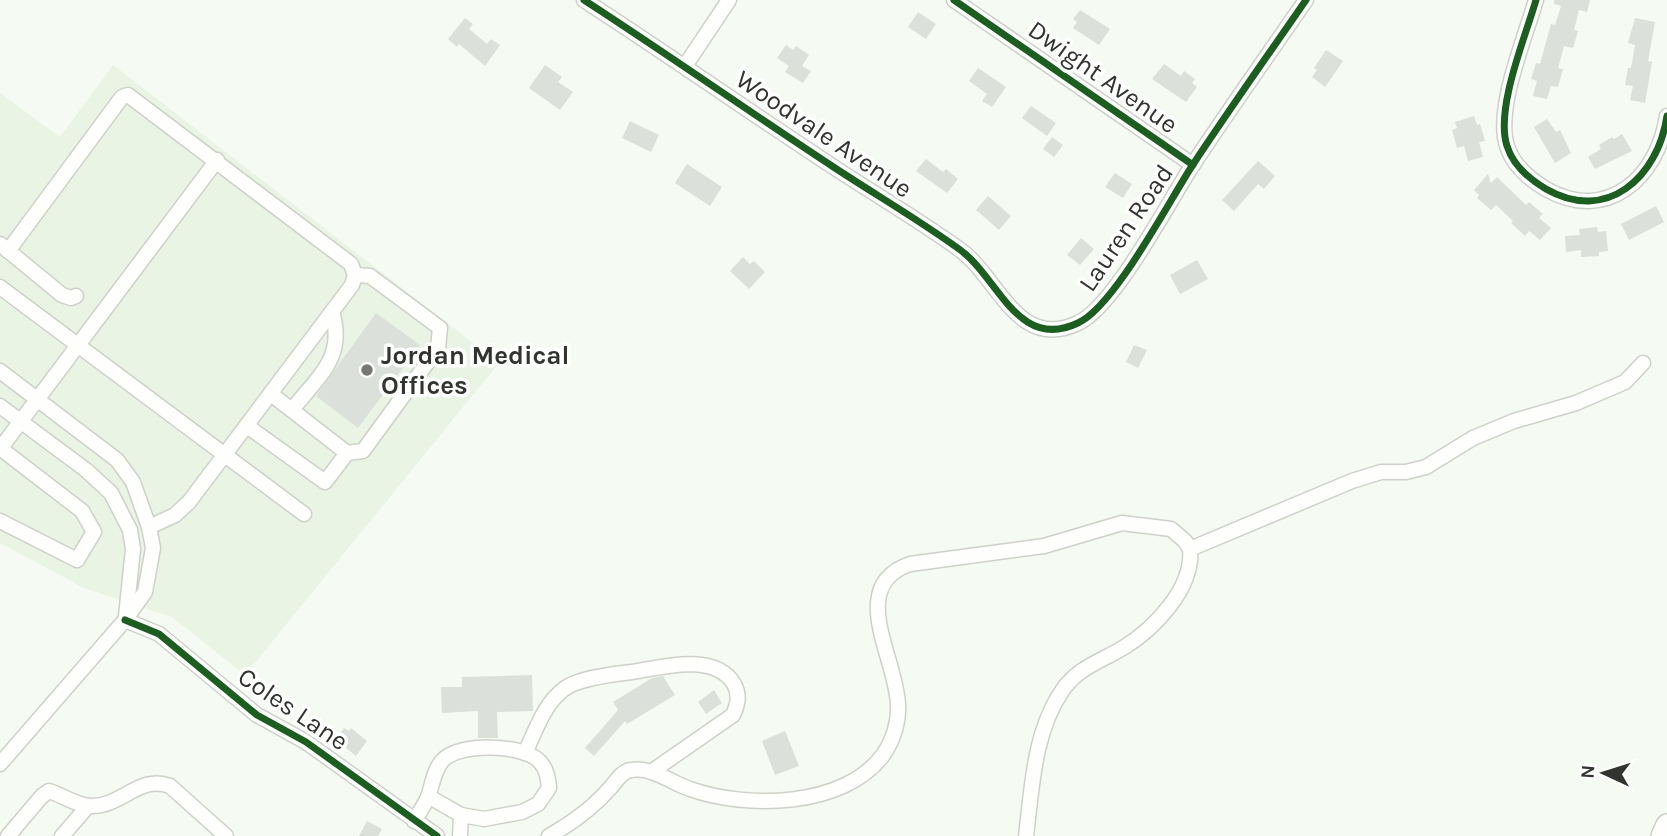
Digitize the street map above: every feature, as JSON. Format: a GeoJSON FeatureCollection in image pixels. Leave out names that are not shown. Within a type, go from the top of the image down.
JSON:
{"type":"FeatureCollection","features":[{"type":"Feature","properties":{"kind":"highway"},"geometry":{"type":"LineString","coordinates":[[1662,836],[1667,825]]}},
{"type":"Feature","properties":{"kind":"street","name":"Woodvale Avenue"},"geometry":{"type":"LineString","coordinates":[[584,0],[959,249],[1025,320]]}},
{"type":"Feature","properties":{"kind":"street"},"geometry":{"type":"LineString","coordinates":[[685,66],[729,0]]}},
{"type":"Feature","properties":{"kind":"street","name":"Dwight Avenue"},"geometry":{"type":"LineString","coordinates":[[954,0],[1193,165]]}},
{"type":"Feature","properties":{"kind":"street","name":"Lauren Road"},"geometry":{"type":"LineString","coordinates":[[1025,320],[1042,328],[1058,329],[1074,325],[1091,315],[1120,280],[1193,165],[1306,0]]}},
{"type":"Feature","properties":{"kind":"street"},"geometry":{"type":"LineString","coordinates":[[1536,0],[1508,94],[1504,120],[1507,146],[1518,167],[1533,181],[1552,192],[1576,200],[1597,201],[1617,194],[1637,181],[1652,163],[1661,143],[1667,116]]}},
{"type":"Feature","properties":{"kind":"street"},"geometry":{"type":"LineString","coordinates":[[76,296],[71,298],[62,295],[4,247],[122,97],[128,95],[351,264],[355,275],[352,285],[189,502],[175,515],[149,527]]}},
{"type":"Feature","properties":{"kind":"street"},"geometry":{"type":"LineString","coordinates":[[0,522],[77,560],[94,532],[82,511],[0,449],[217,160]]}},
{"type":"Feature","properties":{"kind":"street"},"geometry":{"type":"LineString","coordinates":[[271,394],[347,453],[363,451],[438,348],[440,328],[370,276],[355,275]]}},
{"type":"Feature","properties":{"kind":"street"},"geometry":{"type":"LineString","coordinates":[[0,287],[303,514]]}},
{"type":"Feature","properties":{"kind":"street"},"geometry":{"type":"LineString","coordinates":[[292,410],[335,352],[337,329],[332,312]]}},
{"type":"Feature","properties":{"kind":"street"},"geometry":{"type":"LineString","coordinates":[[1190,549],[1352,481],[1381,472],[1406,472],[1426,467],[1473,438],[1625,382],[1643,363]]}},
{"type":"Feature","properties":{"kind":"street"},"geometry":{"type":"LineString","coordinates":[[0,371],[117,460],[133,482],[149,527],[153,548],[145,592],[125,620],[0,764]]}},
{"type":"Feature","properties":{"kind":"street"},"geometry":{"type":"LineString","coordinates":[[0,406],[86,470],[111,493],[130,530],[133,549],[125,620]]}},
{"type":"Feature","properties":{"kind":"street"},"geometry":{"type":"LineString","coordinates":[[247,426],[325,482],[347,453]]}},
{"type":"Feature","properties":{"kind":"street"},"geometry":{"type":"LineString","coordinates":[[549,836],[588,810],[625,771],[633,769],[651,772],[704,794],[766,801],[790,800],[828,791],[849,783],[868,770],[884,754],[891,742],[898,717],[897,693],[882,637],[878,596],[884,580],[899,568],[910,564],[1044,546],[1122,523],[1171,529],[1190,549],[1184,582],[1155,621],[1125,647],[1076,675],[1056,699],[1039,748],[1026,836]]}},
{"type":"Feature","properties":{"kind":"street","name":"Coles Lane"},"geometry":{"type":"LineString","coordinates":[[125,620],[159,634],[257,715],[306,742],[437,836]]}},
{"type":"Feature","properties":{"kind":"street"},"geometry":{"type":"LineString","coordinates":[[525,753],[554,698],[568,686],[610,675],[669,666],[690,664],[722,671],[736,689],[738,705],[733,715],[651,772]]}},
{"type":"Feature","properties":{"kind":"street"},"geometry":{"type":"LineString","coordinates":[[414,821],[428,796],[442,761],[453,753],[467,749],[509,748],[525,753],[540,761],[546,772],[549,788],[538,804],[522,812],[484,819],[461,815],[428,796]]}},
{"type":"Feature","properties":{"kind":"street"},"geometry":{"type":"LineString","coordinates":[[8,836],[49,791],[88,806],[116,801],[139,786],[161,783],[170,786],[226,836]]}},
{"type":"Feature","properties":{"kind":"street"},"geometry":{"type":"LineString","coordinates":[[62,836],[88,806]]}},
{"type":"Feature","properties":{"kind":"street"},"geometry":{"type":"LineString","coordinates":[[460,836],[461,815]]}},
{"type":"Feature","properties":{"kind":"shaded area"},"geometry":{"type":"Polygon","coordinates":[[[113,65],[499,363],[245,675],[172,617],[84,588],[0,543],[0,93],[60,137],[113,65]]]}},
{"type":"Feature","properties":{"kind":"building"},"geometry":{"type":"Polygon","coordinates":[[[1554,0],[1590,0],[1587,12],[1579,10],[1574,30],[1578,31],[1573,48],[1564,46],[1558,68],[1563,69],[1558,87],[1551,86],[1547,99],[1533,96],[1537,81],[1531,79],[1536,63],[1540,64],[1551,24],[1555,25],[1561,6],[1554,4],[1554,0]]]}},
{"type":"Feature","properties":{"kind":"building"},"geometry":{"type":"Polygon","coordinates":[[[1080,10],[1110,29],[1099,45],[1073,28],[1077,22],[1073,19],[1080,10]]]}},
{"type":"Feature","properties":{"kind":"building"},"geometry":{"type":"Polygon","coordinates":[[[918,12],[936,24],[926,39],[908,27],[918,12]]]}},
{"type":"Feature","properties":{"kind":"building"},"geometry":{"type":"Polygon","coordinates":[[[465,18],[473,24],[469,29],[487,44],[491,39],[500,45],[485,66],[459,44],[457,47],[448,39],[465,18]]]}},
{"type":"Feature","properties":{"kind":"building"},"geometry":{"type":"Polygon","coordinates":[[[1635,18],[1655,22],[1648,61],[1652,62],[1645,103],[1630,100],[1633,86],[1625,85],[1635,45],[1628,43],[1635,18]]]}},
{"type":"Feature","properties":{"kind":"building"},"geometry":{"type":"Polygon","coordinates":[[[786,45],[793,50],[796,46],[809,55],[802,66],[811,71],[803,83],[785,72],[789,66],[777,58],[786,45]]]}},
{"type":"Feature","properties":{"kind":"building"},"geometry":{"type":"Polygon","coordinates":[[[1326,50],[1343,61],[1325,87],[1312,77],[1317,70],[1314,68],[1326,50]]]}},
{"type":"Feature","properties":{"kind":"building"},"geometry":{"type":"Polygon","coordinates":[[[1164,64],[1181,76],[1184,71],[1195,79],[1192,83],[1197,87],[1186,102],[1152,79],[1164,64]]]}},
{"type":"Feature","properties":{"kind":"building"},"geometry":{"type":"Polygon","coordinates":[[[545,65],[562,77],[558,82],[573,92],[560,110],[529,88],[545,65]]]}},
{"type":"Feature","properties":{"kind":"building"},"geometry":{"type":"Polygon","coordinates":[[[978,68],[1006,87],[992,107],[982,101],[987,94],[969,81],[978,68]]]}},
{"type":"Feature","properties":{"kind":"building"},"geometry":{"type":"Polygon","coordinates":[[[1031,106],[1056,123],[1047,136],[1022,118],[1031,106]]]}},
{"type":"Feature","properties":{"kind":"building"},"geometry":{"type":"Polygon","coordinates":[[[1474,116],[1477,125],[1480,124],[1485,141],[1479,142],[1483,157],[1468,161],[1464,146],[1457,148],[1452,130],[1457,128],[1455,122],[1474,116]]]}},
{"type":"Feature","properties":{"kind":"building"},"geometry":{"type":"Polygon","coordinates":[[[1547,119],[1556,132],[1560,130],[1571,153],[1555,163],[1534,127],[1547,119]]]}},
{"type":"Feature","properties":{"kind":"building"},"geometry":{"type":"Polygon","coordinates":[[[630,121],[659,135],[651,152],[622,138],[630,121]]]}},
{"type":"Feature","properties":{"kind":"building"},"geometry":{"type":"Polygon","coordinates":[[[1622,134],[1632,151],[1595,169],[1588,157],[1601,149],[1599,145],[1622,134]]]}},
{"type":"Feature","properties":{"kind":"building"},"geometry":{"type":"Polygon","coordinates":[[[1052,137],[1063,145],[1054,157],[1043,149],[1052,137]]]}},
{"type":"Feature","properties":{"kind":"building"},"geometry":{"type":"Polygon","coordinates":[[[926,159],[943,172],[946,169],[958,179],[947,193],[916,171],[926,159]]]}},
{"type":"Feature","properties":{"kind":"building"},"geometry":{"type":"Polygon","coordinates":[[[1258,161],[1275,176],[1264,189],[1258,184],[1234,211],[1222,200],[1258,161]]]}},
{"type":"Feature","properties":{"kind":"building"},"geometry":{"type":"Polygon","coordinates":[[[687,164],[722,187],[710,206],[675,183],[687,164]]]}},
{"type":"Feature","properties":{"kind":"building"},"geometry":{"type":"Polygon","coordinates":[[[1115,173],[1132,184],[1123,198],[1105,187],[1115,173]]]}},
{"type":"Feature","properties":{"kind":"building"},"geometry":{"type":"Polygon","coordinates":[[[1488,174],[1491,183],[1497,177],[1526,205],[1529,202],[1543,214],[1539,218],[1551,228],[1540,240],[1529,231],[1525,236],[1496,205],[1491,210],[1477,198],[1479,195],[1474,190],[1488,174]]]}},
{"type":"Feature","properties":{"kind":"building"},"geometry":{"type":"Polygon","coordinates":[[[988,196],[1011,216],[999,230],[976,210],[988,196]]]}},
{"type":"Feature","properties":{"kind":"building"},"geometry":{"type":"Polygon","coordinates":[[[1656,206],[1664,222],[1629,240],[1621,224],[1656,206]]]}},
{"type":"Feature","properties":{"kind":"building"},"geometry":{"type":"Polygon","coordinates":[[[1597,227],[1598,232],[1606,231],[1608,251],[1599,252],[1599,256],[1581,257],[1581,250],[1566,252],[1565,236],[1580,235],[1579,229],[1597,227]]]}},
{"type":"Feature","properties":{"kind":"building"},"geometry":{"type":"Polygon","coordinates":[[[1081,238],[1094,249],[1080,265],[1067,255],[1081,238]]]}},
{"type":"Feature","properties":{"kind":"building"},"geometry":{"type":"Polygon","coordinates":[[[743,257],[750,264],[754,261],[765,272],[749,289],[730,271],[743,257]]]}},
{"type":"Feature","properties":{"kind":"building"},"geometry":{"type":"Polygon","coordinates":[[[1197,260],[1208,279],[1180,294],[1170,275],[1197,260]]]}},
{"type":"Feature","properties":{"kind":"building","name":"Jordan Medical Offices"},"geometry":{"type":"Polygon","coordinates":[[[376,313],[420,345],[358,428],[316,396],[376,313]]]}},
{"type":"Feature","properties":{"kind":"building"},"geometry":{"type":"Polygon","coordinates":[[[1134,345],[1147,350],[1138,368],[1126,362],[1134,345]]]}},
{"type":"Feature","properties":{"kind":"building"},"geometry":{"type":"Polygon","coordinates":[[[532,675],[533,711],[497,712],[498,738],[478,738],[478,711],[442,713],[441,687],[462,687],[462,677],[532,675]]]}},
{"type":"Feature","properties":{"kind":"building"},"geometry":{"type":"Polygon","coordinates":[[[663,676],[675,695],[627,724],[625,721],[594,756],[585,748],[618,710],[613,702],[652,678],[663,676]]]}},
{"type":"Feature","properties":{"kind":"building"},"geometry":{"type":"Polygon","coordinates":[[[714,690],[722,703],[706,714],[698,702],[714,690]]]}},
{"type":"Feature","properties":{"kind":"building"},"geometry":{"type":"Polygon","coordinates":[[[344,728],[349,731],[351,728],[367,741],[356,756],[340,743],[342,740],[337,737],[344,728]]]}},
{"type":"Feature","properties":{"kind":"building"},"geometry":{"type":"Polygon","coordinates":[[[785,731],[799,766],[775,775],[762,741],[785,731]]]}},
{"type":"Feature","properties":{"kind":"building"},"geometry":{"type":"Polygon","coordinates":[[[367,821],[382,829],[378,836],[359,836],[367,821]]]}},
{"type":"Feature","properties":{"kind":"cycle path"},"geometry":{"type":"LineString","coordinates":[[584,0],[959,249],[1024,319],[1039,327],[1057,329],[1078,323],[1092,313],[1124,276],[1192,166],[1306,0]]}},
{"type":"Feature","properties":{"kind":"cycle path"},"geometry":{"type":"LineString","coordinates":[[954,0],[1193,165]]}},
{"type":"Feature","properties":{"kind":"cycle path"},"geometry":{"type":"LineString","coordinates":[[1536,0],[1513,73],[1504,131],[1513,159],[1528,176],[1546,189],[1568,198],[1589,201],[1609,197],[1626,188],[1641,175],[1662,138],[1667,116]]}},
{"type":"Feature","properties":{"kind":"cycle path"},"geometry":{"type":"LineString","coordinates":[[125,620],[159,634],[257,715],[306,742],[437,836]]}},
{"type":"Feature","properties":{"kind":"place","name":"Jordan Medical Offices"},"geometry":{"type":"Point","coordinates":[367,370]}}]}
